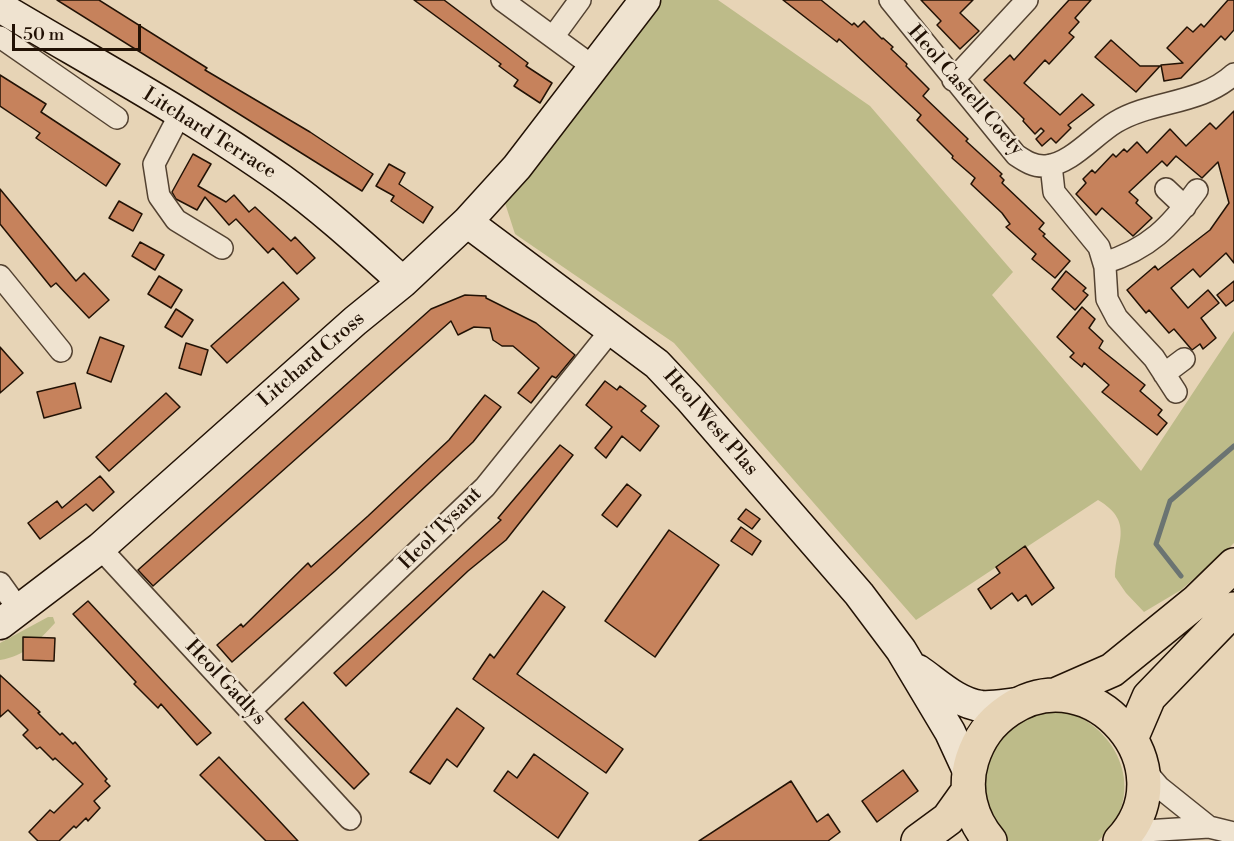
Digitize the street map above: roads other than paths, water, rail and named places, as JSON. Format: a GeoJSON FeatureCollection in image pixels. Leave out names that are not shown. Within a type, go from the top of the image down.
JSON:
{"type":"FeatureCollection","features":[{"type":"Feature","properties":{"kind":"main road"},"geometry":{"type":"LineString","coordinates":[[918,841],[948,819],[968,781],[977,743],[995,719],[1019,703],[1055,695],[1112,670],[1197,601],[1234,565]]}},
{"type":"Feature","properties":{"kind":"main road"},"geometry":{"type":"LineString","coordinates":[[1125,837],[1142,801],[1137,753],[1149,697],[1234,609]]}},
{"type":"Feature","properties":{"kind":"main road"},"geometry":{"type":"LineString","coordinates":[[1055,695],[1091,702],[1107,711],[1137,753]]}},
{"type":"Feature","properties":{"kind":"main road"},"geometry":{"type":"LineString","coordinates":[[968,781],[973,812],[990,841]]}},
{"type":"Feature","properties":{"kind":"street"},"geometry":{"type":"LineString","coordinates":[[502,0],[595,68]]}},
{"type":"Feature","properties":{"kind":"street"},"geometry":{"type":"LineString","coordinates":[[553,37],[580,0]]}},
{"type":"Feature","properties":{"kind":"street","name":"Litchard Cross"},"geometry":{"type":"LineString","coordinates":[[10,617],[100,548],[355,321],[403,282],[467,222],[510,176],[645,0]]}},
{"type":"Feature","properties":{"kind":"street","name":"Heol Castell Coety"},"geometry":{"type":"LineString","coordinates":[[890,0],[1016,155],[1030,165],[1050,165]]}},
{"type":"Feature","properties":{"kind":"street"},"geometry":{"type":"LineString","coordinates":[[953,80],[1027,0]]}},
{"type":"Feature","properties":{"kind":"street","name":"Litchard Terrace"},"geometry":{"type":"LineString","coordinates":[[0,7],[180,114],[281,179],[342,227],[403,282]]}},
{"type":"Feature","properties":{"kind":"street"},"geometry":{"type":"LineString","coordinates":[[0,37],[117,118]]}},
{"type":"Feature","properties":{"kind":"street"},"geometry":{"type":"LineString","coordinates":[[1176,392],[1154,358],[1117,318],[1107,299],[1104,263],[1099,247],[1054,192],[1050,165],[1062,161],[1117,121],[1195,98],[1223,84],[1234,74]]}},
{"type":"Feature","properties":{"kind":"street"},"geometry":{"type":"LineString","coordinates":[[180,114],[154,165],[159,196],[176,220],[222,248]]}},
{"type":"Feature","properties":{"kind":"street"},"geometry":{"type":"LineString","coordinates":[[1104,263],[1124,257],[1155,239],[1174,222],[1191,198],[1166,189]]}},
{"type":"Feature","properties":{"kind":"street","name":"Heol West Plas"},"geometry":{"type":"LineString","coordinates":[[467,222],[657,363],[690,399],[859,594],[913,667],[968,781]]}},
{"type":"Feature","properties":{"kind":"street"},"geometry":{"type":"LineString","coordinates":[[0,276],[61,351]]}},
{"type":"Feature","properties":{"kind":"street","name":"Heol Tysant"},"geometry":{"type":"LineString","coordinates":[[250,711],[485,487],[612,329]]}},
{"type":"Feature","properties":{"kind":"street"},"geometry":{"type":"LineString","coordinates":[[1164,374],[1184,358]]}},
{"type":"Feature","properties":{"kind":"street","name":"Heol Gadlys"},"geometry":{"type":"LineString","coordinates":[[100,548],[350,819]]}},
{"type":"Feature","properties":{"kind":"street"},"geometry":{"type":"LineString","coordinates":[[0,583],[10,617]]}},
{"type":"Feature","properties":{"kind":"street","name":"Heol West Plas"},"geometry":{"type":"LineString","coordinates":[[913,667],[956,697],[971,703],[982,706],[1019,703]]}},
{"type":"Feature","properties":{"kind":"street"},"geometry":{"type":"LineString","coordinates":[[1137,753],[1159,787],[1209,827]]}},
{"type":"Feature","properties":{"kind":"street"},"geometry":{"type":"LineString","coordinates":[[1125,837],[1209,827],[1234,832]]}},
{"type":"Feature","properties":{"kind":"waterway"},"geometry":{"type":"LineString","coordinates":[[1181,576],[1156,544],[1170,501],[1234,446]]}}]}
